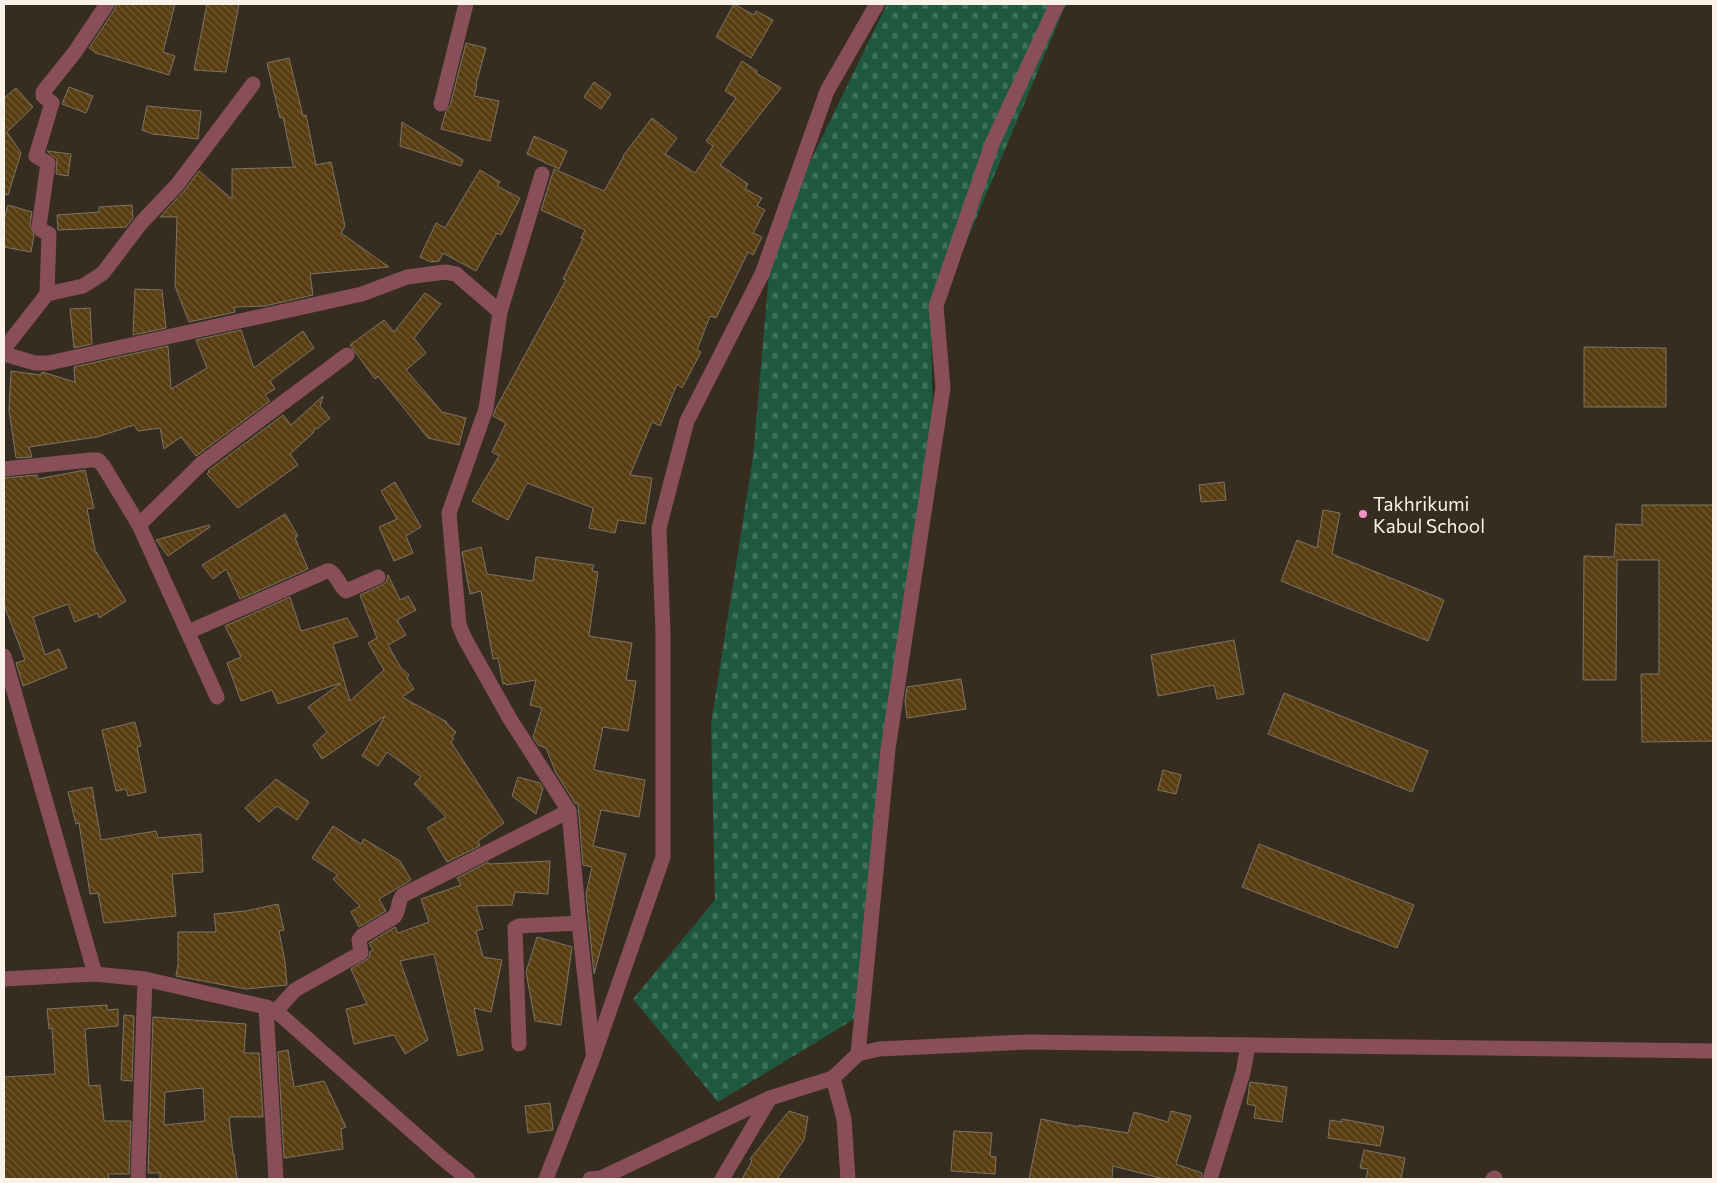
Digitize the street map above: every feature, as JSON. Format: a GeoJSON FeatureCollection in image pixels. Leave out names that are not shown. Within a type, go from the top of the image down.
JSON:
{"type":"FeatureCollection","features":[{"type":"Feature","properties":{"kind":"street"},"geometry":{"type":"LineString","coordinates":[[4,349],[47,294],[49,234],[41,230],[39,226],[48,163],[36,156],[52,103],[43,96],[42,92],[75,52],[107,4]]}},
{"type":"Feature","properties":{"kind":"street"},"geometry":{"type":"LineString","coordinates":[[441,104],[466,4]]}},
{"type":"Feature","properties":{"kind":"street"},"geometry":{"type":"LineString","coordinates":[[546,1179],[594,1055],[663,857],[663,633],[659,528],[688,421],[762,274],[827,91],[876,4]]}},
{"type":"Feature","properties":{"kind":"street"},"geometry":{"type":"LineString","coordinates":[[858,1054],[888,750],[943,388],[936,306],[992,144],[1057,4]]}},
{"type":"Feature","properties":{"kind":"street"},"geometry":{"type":"LineString","coordinates":[[47,294],[83,286],[103,273],[142,223],[177,185],[253,84]]}},
{"type":"Feature","properties":{"kind":"street"},"geometry":{"type":"LineString","coordinates":[[542,174],[500,312],[486,408],[448,513],[459,625],[506,711],[568,811],[594,1055]]}},
{"type":"Feature","properties":{"kind":"street"},"geometry":{"type":"LineString","coordinates":[[4,354],[35,363],[49,363],[362,294],[408,277],[445,272],[456,274],[500,312]]}},
{"type":"Feature","properties":{"kind":"street"},"geometry":{"type":"LineString","coordinates":[[139,525],[201,464],[347,355]]}},
{"type":"Feature","properties":{"kind":"street"},"geometry":{"type":"LineString","coordinates":[[4,469],[98,460],[139,525],[217,697]]}},
{"type":"Feature","properties":{"kind":"street"},"geometry":{"type":"LineString","coordinates":[[188,632],[327,571],[333,573],[346,591],[378,577]]}},
{"type":"Feature","properties":{"kind":"street"},"geometry":{"type":"LineString","coordinates":[[4,656],[95,974]]}},
{"type":"Feature","properties":{"kind":"street"},"geometry":{"type":"LineString","coordinates":[[271,1009],[295,990],[361,953],[359,940],[362,936],[394,917],[398,912],[399,899],[402,895],[568,811]]}},
{"type":"Feature","properties":{"kind":"street"},"geometry":{"type":"LineString","coordinates":[[520,1044],[515,928],[519,926],[579,923]]}},
{"type":"Feature","properties":{"kind":"street"},"geometry":{"type":"LineString","coordinates":[[4,979],[95,974],[145,979],[271,1009],[468,1179]]}},
{"type":"Feature","properties":{"kind":"street"},"geometry":{"type":"LineString","coordinates":[[138,1179],[145,979]]}},
{"type":"Feature","properties":{"kind":"street"},"geometry":{"type":"LineString","coordinates":[[271,1009],[276,1179]]}},
{"type":"Feature","properties":{"kind":"street"},"geometry":{"type":"LineString","coordinates":[[590,1179],[601,1178],[770,1098],[834,1078],[858,1054],[879,1049],[1026,1042],[1713,1051]]}},
{"type":"Feature","properties":{"kind":"street"},"geometry":{"type":"LineString","coordinates":[[1210,1179],[1224,1140],[1243,1073],[1248,1045]]}},
{"type":"Feature","properties":{"kind":"street"},"geometry":{"type":"LineString","coordinates":[[834,1078],[844,1118],[848,1179]]}},
{"type":"Feature","properties":{"kind":"street"},"geometry":{"type":"LineString","coordinates":[[722,1179],[770,1098]]}},
{"type":"Feature","properties":{"kind":"green space"},"geometry":{"type":"Polygon","coordinates":[[[887,4],[1066,4],[931,326],[933,429],[856,1018],[718,1102],[633,999],[715,900],[711,724],[753,457],[772,240],[887,4]]]}},
{"type":"Feature","properties":{"kind":"building"},"geometry":{"type":"Polygon","coordinates":[[[116,4],[175,4],[163,52],[175,56],[169,75],[96,53],[89,48],[115,9],[116,4]]]}},
{"type":"Feature","properties":{"kind":"building"},"geometry":{"type":"Polygon","coordinates":[[[207,4],[239,4],[226,72],[194,70],[207,4]]]}},
{"type":"Feature","properties":{"kind":"building"},"geometry":{"type":"Polygon","coordinates":[[[734,4],[754,15],[756,11],[773,20],[751,58],[716,37],[734,4]]]}},
{"type":"Feature","properties":{"kind":"building"},"geometry":{"type":"Polygon","coordinates":[[[466,43],[486,48],[474,96],[499,101],[490,141],[441,129],[446,111],[450,106],[466,43]]]}},
{"type":"Feature","properties":{"kind":"building"},"geometry":{"type":"Polygon","coordinates":[[[289,58],[303,116],[306,115],[316,165],[331,162],[345,226],[341,233],[389,267],[310,274],[313,295],[265,306],[234,307],[235,312],[189,322],[175,286],[177,217],[160,217],[199,171],[232,199],[232,169],[296,167],[293,165],[283,117],[280,118],[267,63],[289,58]]]}},
{"type":"Feature","properties":{"kind":"building"},"geometry":{"type":"Polygon","coordinates":[[[742,61],[757,71],[756,73],[781,88],[720,165],[748,184],[745,189],[762,198],[757,206],[765,210],[753,233],[762,237],[753,255],[748,252],[716,318],[710,316],[697,350],[701,352],[682,388],[677,384],[660,426],[652,422],[630,475],[652,478],[645,524],[618,520],[615,533],[589,528],[593,508],[527,483],[508,520],[472,501],[499,456],[492,452],[506,423],[493,416],[496,408],[566,280],[563,279],[583,239],[581,238],[585,230],[541,210],[554,169],[604,191],[623,156],[652,118],[677,138],[665,154],[695,173],[713,146],[706,141],[736,98],[725,91],[742,61]]]}},
{"type":"Feature","properties":{"kind":"building"},"geometry":{"type":"Polygon","coordinates":[[[594,82],[611,94],[601,109],[584,97],[594,82]]]}},
{"type":"Feature","properties":{"kind":"building"},"geometry":{"type":"Polygon","coordinates":[[[69,87],[93,96],[86,113],[62,104],[69,87]]]}},
{"type":"Feature","properties":{"kind":"building"},"geometry":{"type":"Polygon","coordinates":[[[16,88],[33,107],[7,132],[21,153],[8,195],[4,194],[4,98],[16,88]]]}},
{"type":"Feature","properties":{"kind":"building"},"geometry":{"type":"Polygon","coordinates":[[[147,106],[201,111],[198,139],[153,134],[142,130],[147,106]]]}},
{"type":"Feature","properties":{"kind":"building"},"geometry":{"type":"Polygon","coordinates":[[[402,122],[463,160],[461,166],[400,146],[402,122]]]}},
{"type":"Feature","properties":{"kind":"building"},"geometry":{"type":"Polygon","coordinates":[[[534,136],[567,151],[559,169],[527,154],[534,136]]]}},
{"type":"Feature","properties":{"kind":"building"},"geometry":{"type":"Polygon","coordinates":[[[47,151],[71,154],[68,176],[56,174],[57,159],[47,151]]]}},
{"type":"Feature","properties":{"kind":"building"},"geometry":{"type":"Polygon","coordinates":[[[480,170],[500,182],[497,186],[520,198],[501,235],[497,233],[476,271],[443,253],[439,261],[431,262],[420,257],[436,223],[445,228],[480,170]]]}},
{"type":"Feature","properties":{"kind":"building"},"geometry":{"type":"Polygon","coordinates":[[[8,205],[32,212],[30,225],[34,235],[31,252],[4,247],[4,219],[8,205]]]}},
{"type":"Feature","properties":{"kind":"building"},"geometry":{"type":"Polygon","coordinates":[[[132,205],[133,218],[126,227],[58,230],[57,215],[99,212],[99,207],[132,205]]]}},
{"type":"Feature","properties":{"kind":"building"},"geometry":{"type":"Polygon","coordinates":[[[135,289],[162,290],[166,328],[133,335],[135,289]]]}},
{"type":"Feature","properties":{"kind":"building"},"geometry":{"type":"Polygon","coordinates":[[[425,293],[441,304],[414,338],[426,353],[406,370],[442,412],[466,418],[459,445],[428,438],[378,376],[375,379],[350,345],[384,320],[394,332],[425,293]]]}},
{"type":"Feature","properties":{"kind":"building"},"geometry":{"type":"Polygon","coordinates":[[[90,308],[92,344],[74,348],[70,309],[90,308]]]}},
{"type":"Feature","properties":{"kind":"building"},"geometry":{"type":"Polygon","coordinates":[[[241,330],[254,368],[303,331],[314,348],[270,381],[275,389],[265,395],[270,401],[196,456],[181,437],[164,449],[160,428],[138,431],[134,425],[97,437],[29,447],[32,457],[16,458],[9,410],[11,371],[41,375],[42,372],[75,382],[74,367],[168,346],[171,389],[207,368],[196,340],[241,330]]]}},
{"type":"Feature","properties":{"kind":"building"},"geometry":{"type":"Polygon","coordinates":[[[1584,347],[1666,348],[1666,407],[1584,407],[1584,347]]]}},
{"type":"Feature","properties":{"kind":"building"},"geometry":{"type":"Polygon","coordinates":[[[323,396],[320,406],[330,418],[317,429],[314,429],[313,433],[290,454],[298,465],[238,508],[207,474],[208,471],[283,415],[291,425],[323,396]]]}},
{"type":"Feature","properties":{"kind":"building"},"geometry":{"type":"Polygon","coordinates":[[[85,470],[94,508],[87,509],[95,550],[126,601],[99,618],[98,613],[75,622],[68,604],[33,617],[45,655],[59,649],[67,668],[23,686],[16,663],[25,660],[4,605],[4,478],[37,475],[38,479],[85,470]]]}},
{"type":"Feature","properties":{"kind":"building"},"geometry":{"type":"Polygon","coordinates":[[[395,482],[421,527],[406,536],[413,553],[394,561],[379,527],[397,519],[381,491],[395,482]]]}},
{"type":"Feature","properties":{"kind":"building"},"geometry":{"type":"Polygon","coordinates":[[[1224,482],[1226,500],[1201,502],[1199,485],[1224,482]]]}},
{"type":"Feature","properties":{"kind":"building"},"geometry":{"type":"Polygon","coordinates":[[[1642,505],[1713,505],[1713,741],[1642,742],[1641,674],[1659,674],[1659,560],[1617,560],[1616,680],[1583,680],[1584,556],[1614,557],[1616,524],[1642,525],[1642,505]]]}},
{"type":"Feature","properties":{"kind":"building"},"geometry":{"type":"Polygon","coordinates":[[[1323,510],[1340,513],[1332,554],[1444,600],[1428,641],[1281,581],[1297,540],[1317,548],[1323,510]]]}},
{"type":"Feature","properties":{"kind":"building"},"geometry":{"type":"Polygon","coordinates":[[[285,514],[298,536],[295,538],[308,569],[240,599],[226,569],[213,579],[202,565],[285,514]]]}},
{"type":"Feature","properties":{"kind":"building"},"geometry":{"type":"Polygon","coordinates":[[[209,525],[210,527],[168,556],[156,540],[209,525]]]}},
{"type":"Feature","properties":{"kind":"building"},"geometry":{"type":"Polygon","coordinates":[[[481,547],[487,574],[533,581],[536,557],[594,565],[592,571],[598,572],[589,636],[632,643],[626,680],[636,681],[628,731],[603,727],[594,770],[645,780],[639,817],[601,810],[593,846],[626,854],[594,974],[586,894],[592,867],[583,865],[578,804],[575,803],[556,773],[546,748],[538,745],[533,737],[542,708],[530,705],[536,680],[503,684],[498,658],[493,659],[481,591],[470,594],[462,552],[481,547]]]}},
{"type":"Feature","properties":{"kind":"building"},"geometry":{"type":"Polygon","coordinates":[[[388,575],[400,600],[408,596],[416,610],[397,620],[406,635],[388,645],[401,668],[409,675],[407,678],[414,689],[402,697],[447,722],[456,732],[451,742],[504,823],[478,841],[480,846],[447,862],[427,828],[446,817],[414,784],[421,777],[387,752],[378,766],[362,756],[385,716],[322,759],[313,745],[327,732],[308,707],[341,683],[278,704],[272,690],[241,701],[227,663],[241,657],[225,626],[290,597],[301,631],[347,618],[358,636],[333,644],[350,701],[384,670],[368,643],[377,638],[360,595],[382,585],[386,582],[388,575]]]}},
{"type":"Feature","properties":{"kind":"building"},"geometry":{"type":"Polygon","coordinates":[[[1234,640],[1244,694],[1217,699],[1214,685],[1158,696],[1151,655],[1234,640]]]}},
{"type":"Feature","properties":{"kind":"building"},"geometry":{"type":"Polygon","coordinates":[[[961,679],[966,709],[907,718],[905,701],[907,687],[961,679]]]}},
{"type":"Feature","properties":{"kind":"building"},"geometry":{"type":"Polygon","coordinates":[[[1284,693],[1428,751],[1412,792],[1268,734],[1284,693]]]}},
{"type":"Feature","properties":{"kind":"building"},"geometry":{"type":"Polygon","coordinates":[[[135,722],[141,746],[137,747],[146,792],[128,796],[126,789],[116,791],[102,730],[135,722]]]}},
{"type":"Feature","properties":{"kind":"building"},"geometry":{"type":"Polygon","coordinates":[[[1163,770],[1181,775],[1176,794],[1158,790],[1163,770]]]}},
{"type":"Feature","properties":{"kind":"building"},"geometry":{"type":"Polygon","coordinates":[[[518,777],[540,783],[543,788],[536,814],[512,796],[518,777]]]}},
{"type":"Feature","properties":{"kind":"building"},"geometry":{"type":"Polygon","coordinates":[[[276,779],[309,802],[297,820],[277,806],[259,822],[245,808],[276,779]]]}},
{"type":"Feature","properties":{"kind":"building"},"geometry":{"type":"Polygon","coordinates":[[[92,787],[101,840],[156,831],[158,838],[201,834],[203,872],[172,874],[176,916],[104,923],[98,893],[90,894],[79,823],[76,824],[68,792],[92,787]]]}},
{"type":"Feature","properties":{"kind":"building"},"geometry":{"type":"Polygon","coordinates":[[[333,826],[361,844],[364,839],[400,861],[411,880],[379,899],[386,911],[359,927],[351,912],[360,906],[333,879],[338,875],[312,858],[333,826]]]}},
{"type":"Feature","properties":{"kind":"building"},"geometry":{"type":"Polygon","coordinates":[[[1259,844],[1414,905],[1397,948],[1242,887],[1259,844]]]}},
{"type":"Feature","properties":{"kind":"building"},"geometry":{"type":"Polygon","coordinates":[[[550,861],[548,894],[515,892],[512,905],[476,906],[483,929],[476,931],[483,957],[502,960],[491,1012],[474,1008],[483,1050],[458,1056],[434,954],[400,961],[428,1040],[405,1054],[394,1035],[354,1044],[346,1009],[367,1004],[351,969],[369,958],[370,952],[373,950],[369,943],[395,927],[398,933],[429,922],[421,899],[461,885],[457,878],[488,862],[489,864],[550,861]]]}},
{"type":"Feature","properties":{"kind":"building"},"geometry":{"type":"Polygon","coordinates":[[[278,904],[284,930],[279,931],[287,985],[246,989],[176,976],[178,932],[216,932],[214,914],[246,911],[278,904]]]}},
{"type":"Feature","properties":{"kind":"building"},"geometry":{"type":"Polygon","coordinates":[[[537,937],[572,947],[561,1025],[535,1021],[526,972],[537,937]]]}},
{"type":"Feature","properties":{"kind":"building"},"geometry":{"type":"Polygon","coordinates":[[[107,1005],[107,1010],[118,1009],[118,1026],[85,1029],[89,1086],[100,1085],[104,1121],[131,1121],[129,1174],[108,1174],[109,1179],[4,1179],[4,1077],[55,1074],[52,1028],[49,1029],[47,1009],[107,1005]]]}},
{"type":"Feature","properties":{"kind":"building"},"geometry":{"type":"Polygon","coordinates":[[[124,1015],[134,1016],[132,1081],[121,1080],[124,1015]]]}},
{"type":"Feature","properties":{"kind":"building"},"geometry":{"type":"Polygon","coordinates":[[[153,1017],[246,1024],[244,1053],[259,1053],[263,1117],[229,1117],[237,1179],[160,1179],[160,1173],[148,1173],[153,1017]],[[203,1088],[165,1092],[164,1125],[205,1121],[203,1088]]]}},
{"type":"Feature","properties":{"kind":"building"},"geometry":{"type":"Polygon","coordinates":[[[288,1050],[294,1087],[324,1081],[346,1127],[341,1129],[343,1149],[284,1158],[278,1052],[288,1050]]]}},
{"type":"Feature","properties":{"kind":"building"},"geometry":{"type":"Polygon","coordinates":[[[1250,1082],[1287,1087],[1282,1122],[1254,1118],[1256,1106],[1247,1104],[1250,1082]]]}},
{"type":"Feature","properties":{"kind":"building"},"geometry":{"type":"Polygon","coordinates":[[[550,1103],[553,1130],[528,1133],[525,1106],[550,1103]]]}},
{"type":"Feature","properties":{"kind":"building"},"geometry":{"type":"Polygon","coordinates":[[[789,1111],[808,1117],[804,1140],[777,1179],[742,1179],[752,1161],[750,1159],[789,1111]]]}},
{"type":"Feature","properties":{"kind":"building"},"geometry":{"type":"Polygon","coordinates":[[[1171,1111],[1191,1116],[1176,1164],[1202,1173],[1201,1179],[1164,1179],[1113,1166],[1112,1179],[1029,1179],[1041,1119],[1079,1127],[1079,1125],[1128,1133],[1134,1112],[1168,1122],[1171,1111]]]}},
{"type":"Feature","properties":{"kind":"building"},"geometry":{"type":"Polygon","coordinates":[[[1342,1119],[1384,1127],[1380,1146],[1328,1138],[1330,1120],[1342,1122],[1342,1119]]]}},
{"type":"Feature","properties":{"kind":"building"},"geometry":{"type":"Polygon","coordinates":[[[954,1131],[992,1133],[990,1156],[996,1157],[995,1174],[951,1171],[954,1131]]]}},
{"type":"Feature","properties":{"kind":"building"},"geometry":{"type":"Polygon","coordinates":[[[1364,1150],[1405,1158],[1401,1179],[1366,1179],[1368,1169],[1360,1168],[1364,1150]]]}},
{"type":"Feature","properties":{"kind":"place","name":"Takhrikumi Kabul School"},"geometry":{"type":"Point","coordinates":[1363,514]}}]}
